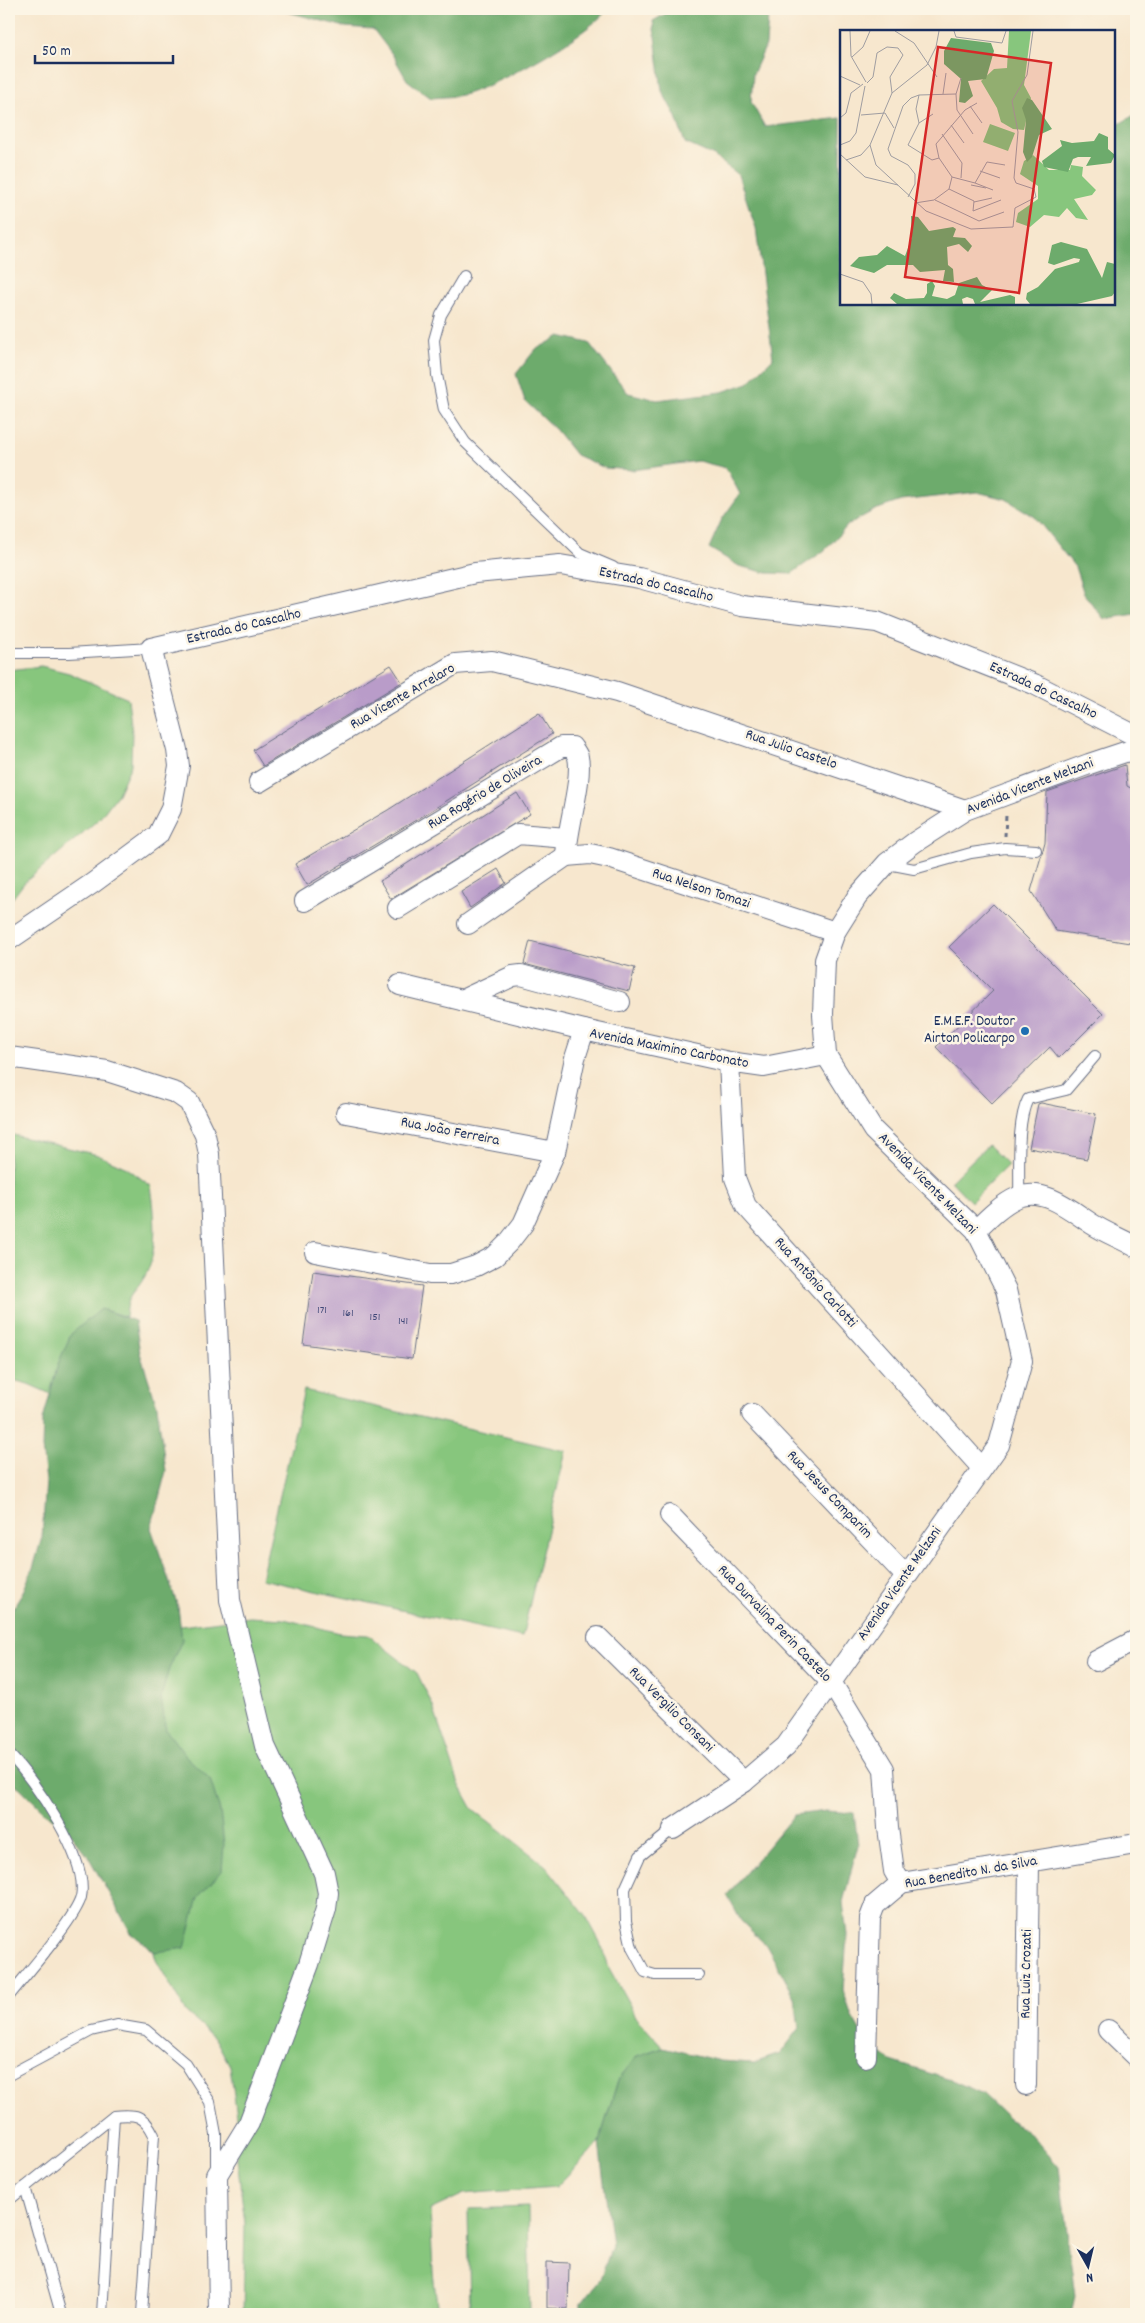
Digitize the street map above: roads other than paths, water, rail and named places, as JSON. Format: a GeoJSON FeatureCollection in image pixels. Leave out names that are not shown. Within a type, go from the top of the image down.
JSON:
{"type":"FeatureCollection","features":[{"type":"Feature","properties":{"kind":"street","name":"Estrada do Cascalho"},"geometry":{"type":"LineString","coordinates":[[150,648],[475,573],[560,565],[639,578],[742,606],[877,622],[1034,684],[1136,736]]}},
{"type":"Feature","properties":{"kind":"street"},"geometry":{"type":"LineString","coordinates":[[9,940],[93,884],[158,835],[171,809],[179,766],[177,750],[150,648]]}},
{"type":"Feature","properties":{"kind":"street","name":"Rua Vicente Arrelaro"},"geometry":{"type":"LineString","coordinates":[[259,782],[455,664],[492,660],[617,692]]}},
{"type":"Feature","properties":{"kind":"street","name":"Rua Julio Castelo"},"geometry":{"type":"LineString","coordinates":[[617,692],[964,810]]}},
{"type":"Feature","properties":{"kind":"street","name":"Rua Rogério de Oliveira"},"geometry":{"type":"LineString","coordinates":[[305,902],[561,746],[572,747],[578,756],[579,772],[566,847]]}},
{"type":"Feature","properties":{"kind":"street","name":"Avenida Vicente Melzani"},"geometry":{"type":"LineString","coordinates":[[674,1829],[744,1782],[786,1746],[999,1445],[1022,1361],[1006,1290],[976,1230],[874,1130],[826,1055],[823,1014],[825,960],[835,932],[857,897],[887,863],[964,810],[1089,764],[1125,752],[1136,751]]}},
{"type":"Feature","properties":{"kind":"street","name":"Rua Nelson Tomazi"},"geometry":{"type":"LineString","coordinates":[[398,908],[518,834],[609,858],[835,932]]}},
{"type":"Feature","properties":{"kind":"street"},"geometry":{"type":"LineString","coordinates":[[468,924],[566,847]]}},
{"type":"Feature","properties":{"kind":"street"},"geometry":{"type":"LineString","coordinates":[[462,1000],[513,976],[521,975],[620,1002]]}},
{"type":"Feature","properties":{"kind":"street"},"geometry":{"type":"LineString","coordinates":[[400,985],[584,1030]]}},
{"type":"Feature","properties":{"kind":"street","name":"Avenida Maximino Carbonato"},"geometry":{"type":"LineString","coordinates":[[315,1252],[430,1274],[451,1274],[476,1266],[495,1256],[523,1224],[555,1152],[584,1030],[729,1062],[764,1067],[826,1055]]}},
{"type":"Feature","properties":{"kind":"street"},"geometry":{"type":"LineString","coordinates":[[9,1058],[107,1071],[176,1093],[189,1102],[205,1134],[209,1154],[230,1600],[265,1746],[324,1873],[328,1893],[326,1909],[309,1964],[249,2123],[217,2175],[219,2314]]}},
{"type":"Feature","properties":{"kind":"street","name":"Rua Antônio Carlotti"},"geometry":{"type":"LineString","coordinates":[[729,1062],[735,1178],[746,1206],[982,1468]]}},
{"type":"Feature","properties":{"kind":"street","name":"Rua João Ferreira"},"geometry":{"type":"LineString","coordinates":[[346,1113],[555,1152]]}},
{"type":"Feature","properties":{"kind":"street"},"geometry":{"type":"LineString","coordinates":[[976,1230],[995,1212],[1020,1197],[1039,1196],[1062,1202],[1093,1224],[1136,1247]]}},
{"type":"Feature","properties":{"kind":"street","name":"Rua Jesus Comparim"},"geometry":{"type":"LineString","coordinates":[[752,1414],[906,1576]]}},
{"type":"Feature","properties":{"kind":"street","name":"Rua Durvalina Perin Castelo"},"geometry":{"type":"LineString","coordinates":[[670,1515],[831,1682],[884,1769],[888,1828],[894,1871],[901,1883]]}},
{"type":"Feature","properties":{"kind":"street","name":"Rua Vergilio Consani"},"geometry":{"type":"LineString","coordinates":[[598,1637],[744,1782]]}},
{"type":"Feature","properties":{"kind":"street"},"geometry":{"type":"LineString","coordinates":[[1096,1661],[1136,1640]]}},
{"type":"Feature","properties":{"kind":"street","name":"Rua Benedito N. da Silva"},"geometry":{"type":"LineString","coordinates":[[866,2057],[870,1918],[875,1905],[901,1883],[1136,1844]]}},
{"type":"Feature","properties":{"kind":"street","name":"Rua Luiz Crozati"},"geometry":{"type":"LineString","coordinates":[[1026,2085],[1029,1863]]}},
{"type":"Feature","properties":{"kind":"street"},"geometry":{"type":"LineString","coordinates":[[1108,2030],[1136,2057]]}},
{"type":"Feature","properties":{"kind":"lane"},"geometry":{"type":"LineString","coordinates":[[464,276],[440,315],[434,340],[437,374],[444,410],[465,442],[580,553],[639,578]]}},
{"type":"Feature","properties":{"kind":"lane","name":"Estrada do Cascalho"},"geometry":{"type":"LineString","coordinates":[[9,653],[150,648]]}},
{"type":"Feature","properties":{"kind":"lane"},"geometry":{"type":"LineString","coordinates":[[887,863],[914,870],[971,853],[1005,848],[1036,850]]}},
{"type":"Feature","properties":{"kind":"lane"},"geometry":{"type":"LineString","coordinates":[[1020,1197],[1020,1146],[1024,1107],[1028,1100],[1066,1090],[1095,1056]]}},
{"type":"Feature","properties":{"kind":"lane"},"geometry":{"type":"LineString","coordinates":[[9,1754],[24,1770],[58,1820],[80,1876],[80,1898],[71,1917],[9,1996]]}},
{"type":"Feature","properties":{"kind":"lane"},"geometry":{"type":"LineString","coordinates":[[674,1829],[640,1856],[625,1889],[626,1921],[632,1948],[645,1972],[655,1975],[699,1975]]}},
{"type":"Feature","properties":{"kind":"lane"},"geometry":{"type":"LineString","coordinates":[[9,2075],[92,2031],[117,2025],[146,2030],[186,2064],[210,2102],[216,2134],[217,2175]]}},
{"type":"Feature","properties":{"kind":"lane"},"geometry":{"type":"LineString","coordinates":[[9,2200],[114,2116],[134,2114],[148,2123],[154,2136],[142,2314]]}},
{"type":"Feature","properties":{"kind":"lane"},"geometry":{"type":"LineString","coordinates":[[102,2314],[114,2116]]}},
{"type":"Feature","properties":{"kind":"lane"},"geometry":{"type":"LineString","coordinates":[[25,2187],[61,2314]]}},
{"type":"Feature","properties":{"kind":"place","name":"E.M.E.F. Doutor Airton Policarpo"},"geometry":{"type":"Point","coordinates":[1025,1031]}}]}
